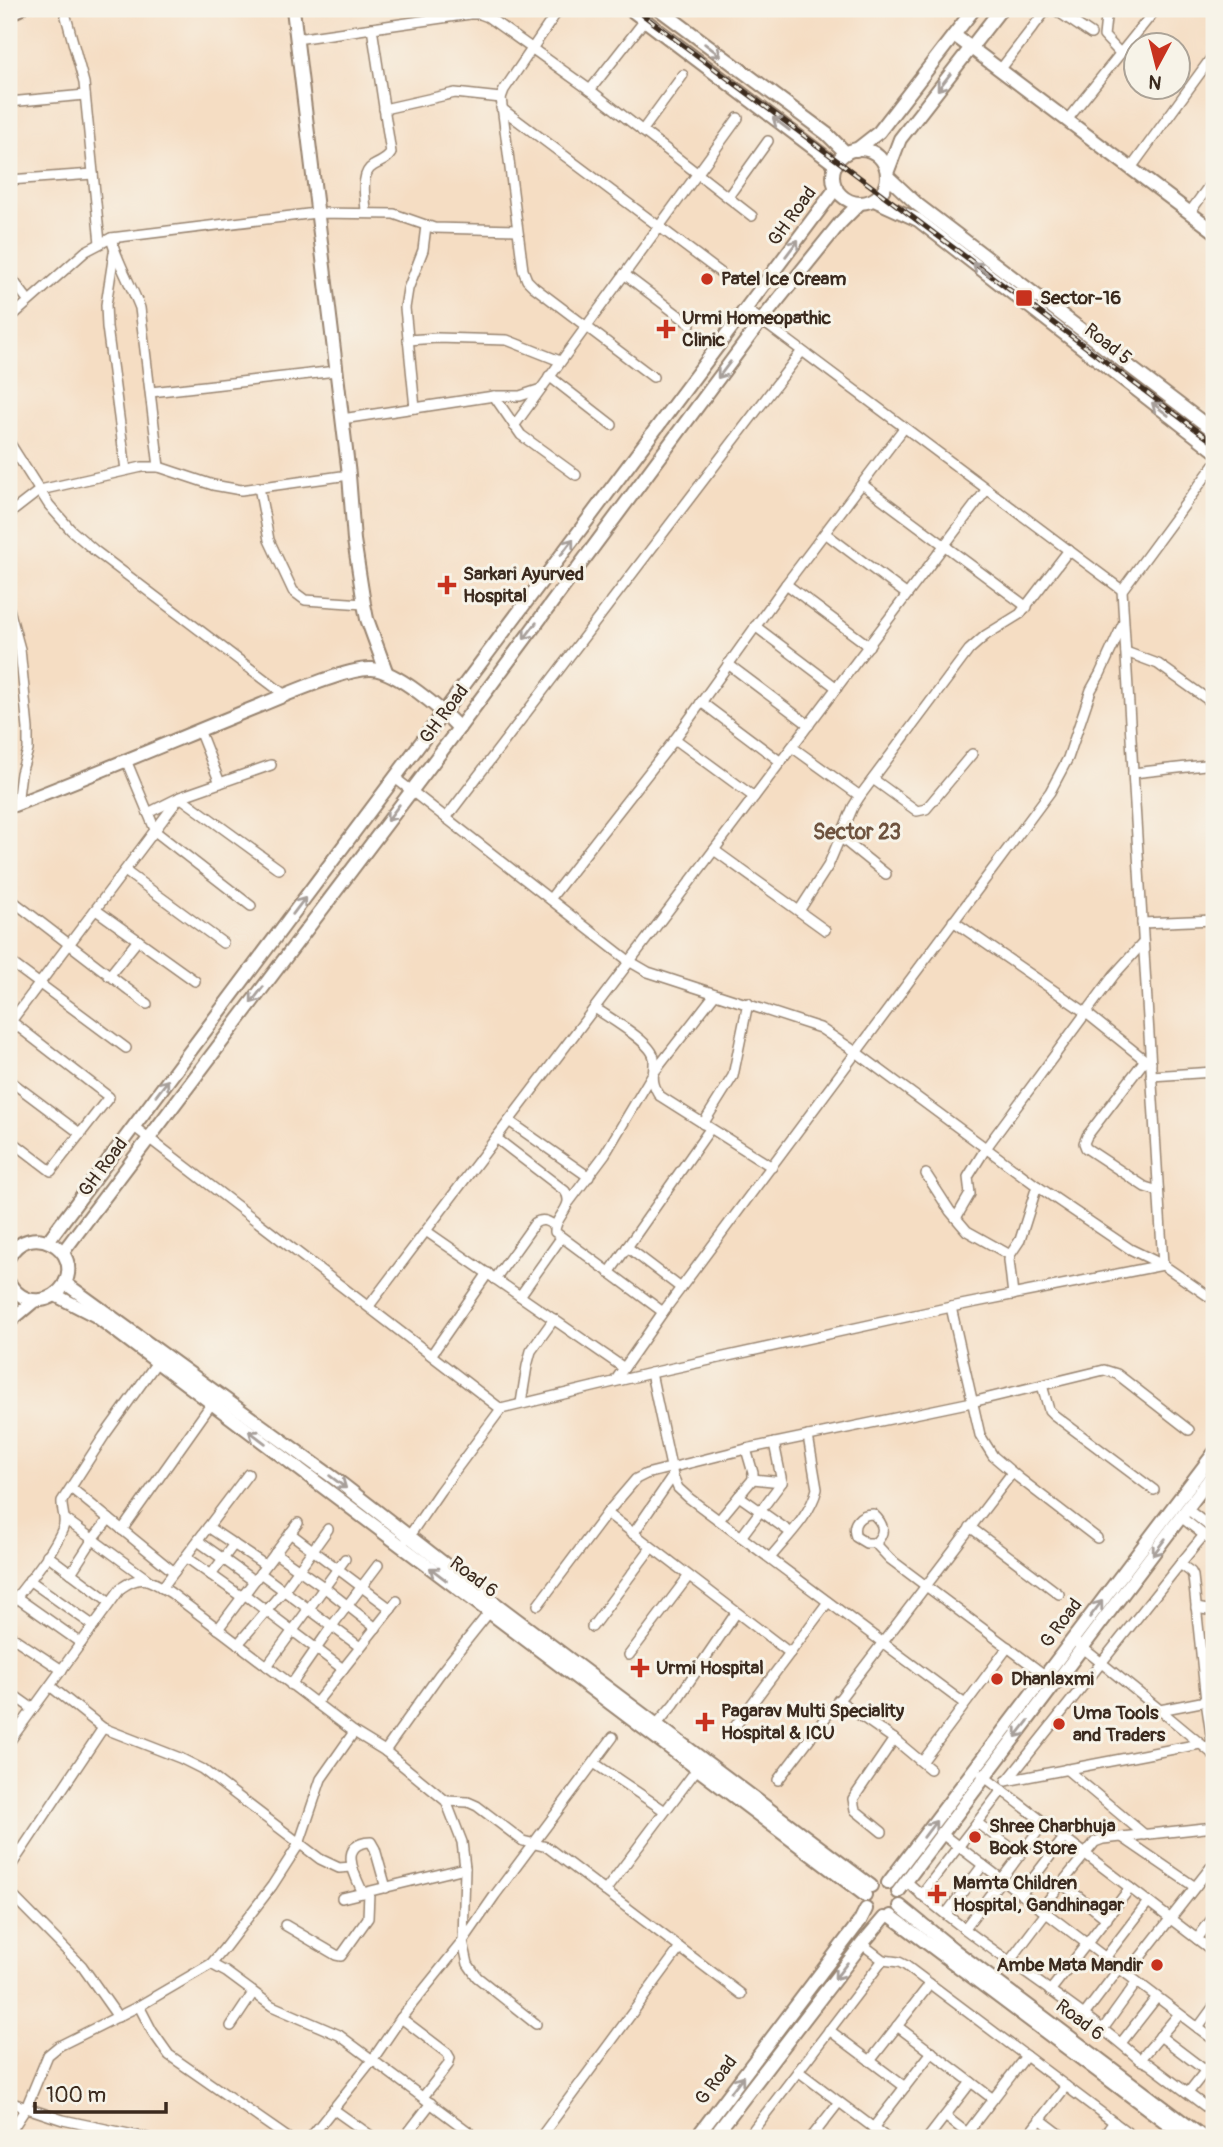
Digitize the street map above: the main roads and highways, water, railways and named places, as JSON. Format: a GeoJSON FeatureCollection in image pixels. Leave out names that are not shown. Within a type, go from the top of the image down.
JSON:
{"type":"FeatureCollection","features":[{"type":"Feature","properties":{"kind":"railway"},"geometry":{"type":"LineString","coordinates":[[635,9],[1214,443]]}},
{"type":"Feature","properties":{"kind":"place","name":"Patel Ice Cream"},"geometry":{"type":"Point","coordinates":[707,279]}},
{"type":"Feature","properties":{"kind":"place","name":"Sector-16"},"geometry":{"type":"Point","coordinates":[1024,298]}},
{"type":"Feature","properties":{"kind":"place","name":"Urmi Homeopathic Clinic"},"geometry":{"type":"Point","coordinates":[666,329]}},
{"type":"Feature","properties":{"kind":"place","name":"Sarkari Ayurved Hospital"},"geometry":{"type":"Point","coordinates":[447,585]}},
{"type":"Feature","properties":{"kind":"place","name":"Urmi Hospital"},"geometry":{"type":"Point","coordinates":[640,1668]}},
{"type":"Feature","properties":{"kind":"place","name":"Dhanlaxmi"},"geometry":{"type":"Point","coordinates":[997,1679]}},
{"type":"Feature","properties":{"kind":"place","name":"Pagarav Multi Speciality Hospital & ICU"},"geometry":{"type":"Point","coordinates":[705,1722]}},
{"type":"Feature","properties":{"kind":"place","name":"Uma Tools and Traders"},"geometry":{"type":"Point","coordinates":[1059,1724]}},
{"type":"Feature","properties":{"kind":"place","name":"Shree Charbhuja Book Store"},"geometry":{"type":"Point","coordinates":[975,1837]}},
{"type":"Feature","properties":{"kind":"place","name":"Mamta Children Hospital, Gandhinagar"},"geometry":{"type":"Point","coordinates":[937,1894]}},
{"type":"Feature","properties":{"kind":"place","name":"Ambe Mata Mandir"},"geometry":{"type":"Point","coordinates":[1157,1965]}},
{"type":"Feature","properties":{"kind":"district","name":"Sector 23"},"geometry":{"type":"Point","coordinates":[857,832]}}]}
